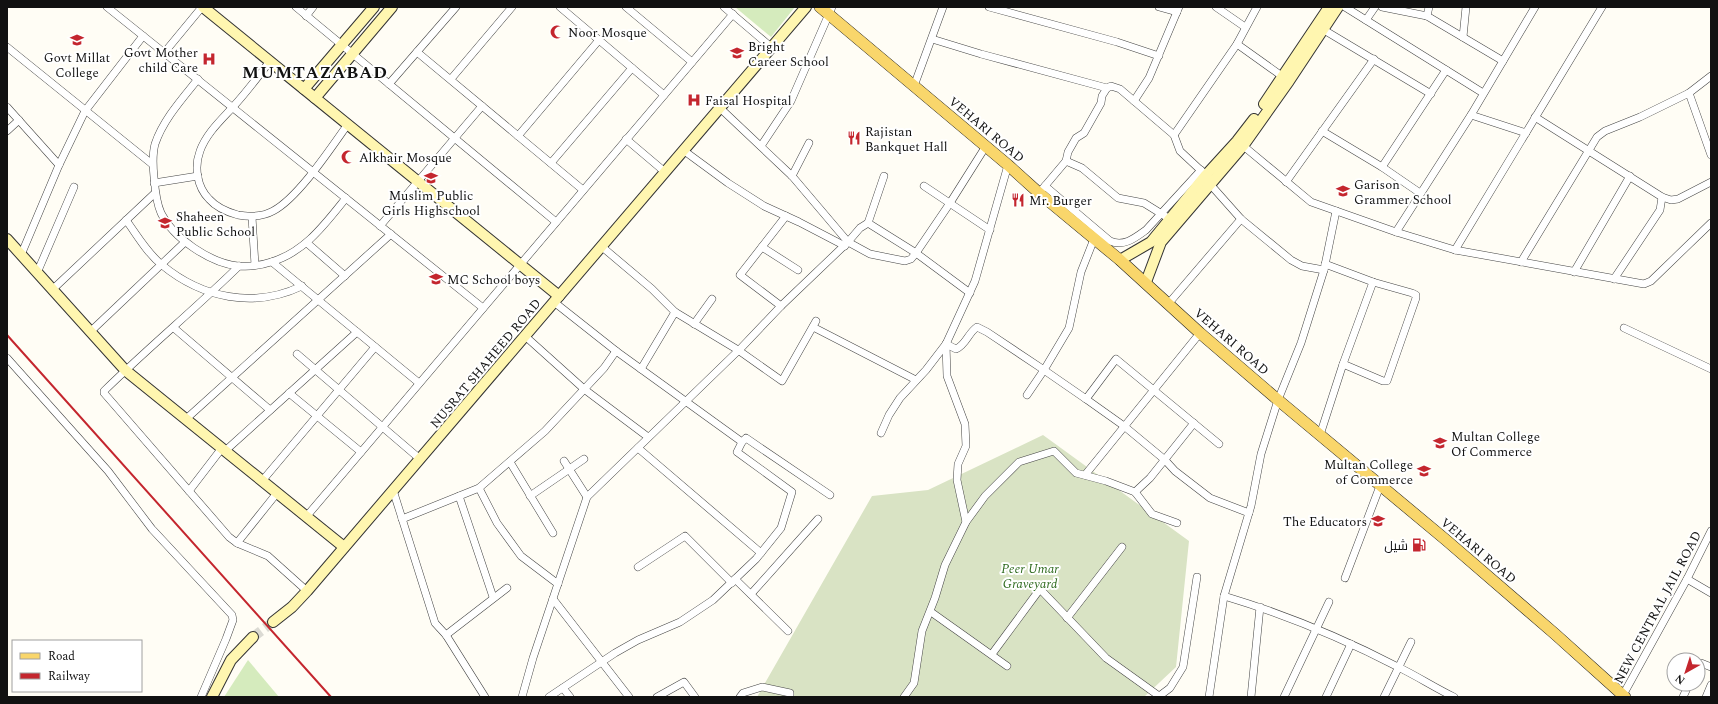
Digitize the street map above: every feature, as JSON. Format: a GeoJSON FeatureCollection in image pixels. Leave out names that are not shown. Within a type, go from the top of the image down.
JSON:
{"type":"FeatureCollection","features":[{"type":"Feature","properties":{"kind":"main road","name":"VEHARI ROAD"},"geometry":{"type":"LineString","coordinates":[[827,9],[914,86],[1008,165],[1042,190],[1094,239],[1146,282],[1200,333],[1446,540],[1624,696]]}},
{"type":"Feature","properties":{"kind":"street"},"geometry":{"type":"LineString","coordinates":[[107,7],[483,308]]}},
{"type":"Feature","properties":{"kind":"street"},"geometry":{"type":"LineString","coordinates":[[164,53],[203,7],[520,264],[556,299],[616,351],[684,402],[742,442]]}},
{"type":"Feature","properties":{"kind":"street"},"geometry":{"type":"LineString","coordinates":[[296,7],[556,222]]}},
{"type":"Feature","properties":{"kind":"street"},"geometry":{"type":"LineString","coordinates":[[306,16],[313,7]]}},
{"type":"Feature","properties":{"kind":"street"},"geometry":{"type":"LineString","coordinates":[[304,89],[374,7]]}},
{"type":"Feature","properties":{"kind":"street"},"geometry":{"type":"LineString","coordinates":[[315,98],[392,7]]}},
{"type":"Feature","properties":{"kind":"street"},"geometry":{"type":"LineString","coordinates":[[389,84],[456,7]]}},
{"type":"Feature","properties":{"kind":"street"},"geometry":{"type":"LineString","coordinates":[[451,80],[512,7]]}},
{"type":"Feature","properties":{"kind":"street"},"geometry":{"type":"LineString","coordinates":[[626,7],[692,62]]}},
{"type":"Feature","properties":{"kind":"street"},"geometry":{"type":"LineString","coordinates":[[724,7],[771,47]]}},
{"type":"Feature","properties":{"kind":"street","name":"NUSRAT SHAHEED ROAD"},"geometry":{"type":"LineString","coordinates":[[272,622],[292,607],[307,591],[806,7]]}},
{"type":"Feature","properties":{"kind":"street"},"geometry":{"type":"LineString","coordinates":[[914,86],[943,7]]}},
{"type":"Feature","properties":{"kind":"street"},"geometry":{"type":"LineString","coordinates":[[988,7],[1117,42],[1159,56]]}},
{"type":"Feature","properties":{"kind":"street"},"geometry":{"type":"LineString","coordinates":[[1134,101],[1149,78],[1178,10],[1159,7]]}},
{"type":"Feature","properties":{"kind":"street"},"geometry":{"type":"LineString","coordinates":[[1216,7],[1245,27]]}},
{"type":"Feature","properties":{"kind":"street"},"geometry":{"type":"LineString","coordinates":[[1174,135],[1237,44],[1257,7]]}},
{"type":"Feature","properties":{"kind":"street"},"geometry":{"type":"LineString","coordinates":[[1286,79],[1329,7]]}},
{"type":"Feature","properties":{"kind":"street"},"geometry":{"type":"LineString","coordinates":[[1146,282],[1161,242],[1174,222],[1207,178],[1240,144],[1286,79],[1324,30],[1338,7]]}},
{"type":"Feature","properties":{"kind":"street"},"geometry":{"type":"LineString","coordinates":[[1345,7],[1484,93]]}},
{"type":"Feature","properties":{"kind":"street"},"geometry":{"type":"LineString","coordinates":[[1366,20],[1375,7]]}},
{"type":"Feature","properties":{"kind":"street"},"geometry":{"type":"LineString","coordinates":[[1382,7],[1427,16],[1503,61]]}},
{"type":"Feature","properties":{"kind":"street"},"geometry":{"type":"LineString","coordinates":[[1427,16],[1429,7]]}},
{"type":"Feature","properties":{"kind":"street"},"geometry":{"type":"LineString","coordinates":[[1463,38],[1466,7]]}},
{"type":"Feature","properties":{"kind":"street"},"geometry":{"type":"LineString","coordinates":[[1396,232],[1471,115],[1535,7]]}},
{"type":"Feature","properties":{"kind":"street"},"geometry":{"type":"LineString","coordinates":[[1455,250],[1602,7]]}},
{"type":"Feature","properties":{"kind":"street"},"geometry":{"type":"LineString","coordinates":[[563,8],[664,95]]}},
{"type":"Feature","properties":{"kind":"street"},"geometry":{"type":"LineString","coordinates":[[761,146],[791,101],[827,9]]}},
{"type":"Feature","properties":{"kind":"street"},"geometry":{"type":"LineString","coordinates":[[306,517],[732,14]]}},
{"type":"Feature","properties":{"kind":"street"},"geometry":{"type":"LineString","coordinates":[[1324,30],[1431,94]]}},
{"type":"Feature","properties":{"kind":"street"},"geometry":{"type":"LineString","coordinates":[[21,256],[59,164],[85,111],[144,36]]}},
{"type":"Feature","properties":{"kind":"street"},"geometry":{"type":"LineString","coordinates":[[932,39],[981,54],[1107,88],[1111,86],[1120,89],[1174,135],[1180,151],[1207,178],[1241,219],[1291,260],[1302,266],[1325,267],[1416,295],[1387,380],[1382,381],[1343,364]]}},
{"type":"Feature","properties":{"kind":"street"},"geometry":{"type":"LineString","coordinates":[[518,136],[599,40]]}},
{"type":"Feature","properties":{"kind":"street"},"geometry":{"type":"LineString","coordinates":[[1237,44],[1286,79]]}},
{"type":"Feature","properties":{"kind":"street"},"geometry":{"type":"LineString","coordinates":[[7,47],[152,164]]}},
{"type":"Feature","properties":{"kind":"street"},"geometry":{"type":"LineString","coordinates":[[417,52],[583,190]]}},
{"type":"Feature","properties":{"kind":"street"},"geometry":{"type":"LineString","coordinates":[[1286,182],[1374,59]]}},
{"type":"Feature","properties":{"kind":"street"},"geometry":{"type":"LineString","coordinates":[[270,61],[233,108],[205,140],[199,152],[197,166],[198,176],[203,192],[216,205],[232,213],[252,217],[274,211],[284,203],[312,171],[348,124]]}},
{"type":"Feature","properties":{"kind":"street"},"geometry":{"type":"LineString","coordinates":[[551,163],[632,68]]}},
{"type":"Feature","properties":{"kind":"street"},"geometry":{"type":"LineString","coordinates":[[1382,167],[1446,70]]}},
{"type":"Feature","properties":{"kind":"street"},"geometry":{"type":"LineString","coordinates":[[1521,262],[1597,137],[1605,131],[1640,117],[1689,93],[1711,76]]}},
{"type":"Feature","properties":{"kind":"street"},"geometry":{"type":"LineString","coordinates":[[198,79],[160,130],[154,146],[152,164],[155,192],[160,212],[164,219],[185,242],[215,259],[239,266],[272,262],[307,243],[323,227],[346,198]]}},
{"type":"Feature","properties":{"kind":"street"},"geometry":{"type":"LineString","coordinates":[[1107,88],[1102,96],[1101,103],[1084,133],[1076,138],[1068,152],[1066,161],[1042,190],[1098,232],[1116,244],[1121,244],[1137,237],[1146,230],[1160,213],[1207,178]]}},
{"type":"Feature","properties":{"kind":"street"},"geometry":{"type":"LineString","coordinates":[[1689,93],[1711,155]]}},
{"type":"Feature","properties":{"kind":"street"},"geometry":{"type":"LineString","coordinates":[[7,106],[59,164]]}},
{"type":"Feature","properties":{"kind":"street"},"geometry":{"type":"LineString","coordinates":[[380,226],[482,106]]}},
{"type":"Feature","properties":{"kind":"street"},"geometry":{"type":"LineString","coordinates":[[720,108],[792,176],[846,244]]}},
{"type":"Feature","properties":{"kind":"street"},"geometry":{"type":"LineString","coordinates":[[1471,115],[1526,133]]}},
{"type":"Feature","properties":{"kind":"street"},"geometry":{"type":"LineString","coordinates":[[1535,117],[1662,197],[1671,200],[1678,199],[1711,182]]}},
{"type":"Feature","properties":{"kind":"street"},"geometry":{"type":"LineString","coordinates":[[7,130],[19,120]]}},
{"type":"Feature","properties":{"kind":"street"},"geometry":{"type":"LineString","coordinates":[[1322,131],[1382,167],[1420,193]]}},
{"type":"Feature","properties":{"kind":"street"},"geometry":{"type":"LineString","coordinates":[[626,139],[665,172]]}},
{"type":"Feature","properties":{"kind":"street"},"geometry":{"type":"LineString","coordinates":[[792,176],[809,143]]}},
{"type":"Feature","properties":{"kind":"street"},"geometry":{"type":"LineString","coordinates":[[1240,144],[1311,202],[1396,232],[1455,250],[1614,279],[1644,284],[1651,281],[1711,223]]}},
{"type":"Feature","properties":{"kind":"street"},"geometry":{"type":"LineString","coordinates":[[683,150],[728,183],[764,206],[870,254],[905,261],[910,259],[916,253],[986,146]]}},
{"type":"Feature","properties":{"kind":"street"},"geometry":{"type":"LineString","coordinates":[[1066,161],[1082,168],[1118,198],[1144,203],[1174,222]]}},
{"type":"Feature","properties":{"kind":"street"},"geometry":{"type":"LineString","coordinates":[[881,433],[889,415],[900,398],[926,370],[946,344],[975,280],[1008,165]]}},
{"type":"Feature","properties":{"kind":"street"},"geometry":{"type":"LineString","coordinates":[[154,183],[198,176]]}},
{"type":"Feature","properties":{"kind":"street"},"geometry":{"type":"LineString","coordinates":[[522,697],[533,658],[587,497],[846,244],[860,228],[868,223],[884,176]]}},
{"type":"Feature","properties":{"kind":"street"},"geometry":{"type":"LineString","coordinates":[[1574,272],[1630,176]]}},
{"type":"Feature","properties":{"kind":"street"},"geometry":{"type":"LineString","coordinates":[[924,186],[990,230]]}},
{"type":"Feature","properties":{"kind":"street"},"geometry":{"type":"LineString","coordinates":[[37,273],[74,188]]}},
{"type":"Feature","properties":{"kind":"street"},"geometry":{"type":"LineString","coordinates":[[52,290],[155,192]]}},
{"type":"Feature","properties":{"kind":"street"},"geometry":{"type":"LineString","coordinates":[[1614,279],[1660,210],[1662,197]]}},
{"type":"Feature","properties":{"kind":"street"},"geometry":{"type":"LineString","coordinates":[[1209,697],[1224,596],[1249,513],[1261,454],[1278,400],[1301,343],[1325,267],[1336,211]]}},
{"type":"Feature","properties":{"kind":"street"},"geometry":{"type":"LineString","coordinates":[[781,306],[740,275],[786,216]]}},
{"type":"Feature","properties":{"kind":"street"},"geometry":{"type":"LineString","coordinates":[[252,217],[255,265]]}},
{"type":"Feature","properties":{"kind":"street"},"geometry":{"type":"LineString","coordinates":[[1169,303],[1241,219]]}},
{"type":"Feature","properties":{"kind":"street"},"geometry":{"type":"LineString","coordinates":[[126,220],[141,243],[161,265],[186,282],[211,294],[240,298],[254,298],[282,294],[302,286]]}},
{"type":"Feature","properties":{"kind":"street"},"geometry":{"type":"LineString","coordinates":[[1120,260],[1151,242],[1174,222]]}},
{"type":"Feature","properties":{"kind":"street"},"geometry":{"type":"LineString","coordinates":[[868,223],[916,253],[970,293]]}},
{"type":"Feature","properties":{"kind":"street"},"geometry":{"type":"LineString","coordinates":[[186,419],[391,234]]}},
{"type":"Feature","properties":{"kind":"street"},"geometry":{"type":"LineString","coordinates":[[7,239],[125,370],[344,548]]}},
{"type":"Feature","properties":{"kind":"street"},"geometry":{"type":"LineString","coordinates":[[1027,395],[1069,328],[1081,272],[1094,239]]}},
{"type":"Feature","properties":{"kind":"street"},"geometry":{"type":"LineString","coordinates":[[90,332],[185,242]]}},
{"type":"Feature","properties":{"kind":"street"},"geometry":{"type":"LineString","coordinates":[[307,243],[345,276]]}},
{"type":"Feature","properties":{"kind":"street"},"geometry":{"type":"LineString","coordinates":[[601,246],[652,289],[675,312],[738,350],[782,381],[814,324],[916,380]]}},
{"type":"Feature","properties":{"kind":"street"},"geometry":{"type":"LineString","coordinates":[[762,247],[798,270]]}},
{"type":"Feature","properties":{"kind":"street"},"geometry":{"type":"LineString","coordinates":[[272,262],[419,383]]}},
{"type":"Feature","properties":{"kind":"street"},"geometry":{"type":"LineString","coordinates":[[239,266],[174,328],[125,370],[104,390],[104,393],[229,536],[237,543],[268,556],[307,591]]}},
{"type":"Feature","properties":{"kind":"street"},"geometry":{"type":"LineString","coordinates":[[1320,435],[1343,364],[1373,282]]}},
{"type":"Feature","properties":{"kind":"street"},"geometry":{"type":"LineString","coordinates":[[694,324],[712,299]]}},
{"type":"Feature","properties":{"kind":"street"},"geometry":{"type":"LineString","coordinates":[[641,369],[675,312]]}},
{"type":"Feature","properties":{"kind":"street"},"geometry":{"type":"LineString","coordinates":[[174,328],[270,410]]}},
{"type":"Feature","properties":{"kind":"street"},"geometry":{"type":"LineString","coordinates":[[946,344],[956,349],[960,347],[973,330],[981,328],[1124,426],[1165,460],[1175,471],[1210,498],[1249,513]]}},
{"type":"Feature","properties":{"kind":"street"},"geometry":{"type":"LineString","coordinates":[[1624,328],[1711,369]]}},
{"type":"Feature","properties":{"kind":"street"},"geometry":{"type":"LineString","coordinates":[[189,491],[223,449],[270,410],[357,332]]}},
{"type":"Feature","properties":{"kind":"street"},"geometry":{"type":"LineString","coordinates":[[1084,475],[1200,333]]}},
{"type":"Feature","properties":{"kind":"street"},"geometry":{"type":"LineString","coordinates":[[525,336],[584,389],[648,437]]}},
{"type":"Feature","properties":{"kind":"street"},"geometry":{"type":"LineString","coordinates":[[946,344],[947,376],[965,424],[966,446],[958,464],[957,480],[966,522]]}},
{"type":"Feature","properties":{"kind":"street"},"geometry":{"type":"LineString","coordinates":[[262,481],[375,347]]}},
{"type":"Feature","properties":{"kind":"street"},"geometry":{"type":"LineString","coordinates":[[402,519],[479,488],[545,432],[604,368],[616,351]]}},
{"type":"Feature","properties":{"kind":"street"},"geometry":{"type":"LineString","coordinates":[[297,354],[420,459]]}},
{"type":"Feature","properties":{"kind":"street"},"geometry":{"type":"LineString","coordinates":[[7,358],[108,471],[152,529],[232,615],[233,620],[226,639],[201,697]]}},
{"type":"Feature","properties":{"kind":"street"},"geometry":{"type":"LineString","coordinates":[[1086,399],[1116,359],[1220,444]]}},
{"type":"Feature","properties":{"kind":"street"},"geometry":{"type":"LineString","coordinates":[[289,393],[361,452]]}},
{"type":"Feature","properties":{"kind":"street"},"geometry":{"type":"LineString","coordinates":[[1134,492],[1150,478],[1194,423]]}},
{"type":"Feature","properties":{"kind":"street"},"geometry":{"type":"LineString","coordinates":[[549,697],[600,662],[638,640],[680,622],[713,600],[761,554],[781,528],[792,492],[738,452],[742,442],[746,438],[830,495]]}},
{"type":"Feature","properties":{"kind":"street"},"geometry":{"type":"LineString","coordinates":[[638,448],[761,554]]}},
{"type":"Feature","properties":{"kind":"street"},"geometry":{"type":"LineString","coordinates":[[904,697],[914,683],[922,631],[930,612],[944,565],[966,522],[985,496],[1019,462],[1054,451],[1076,473],[1106,481],[1134,492],[1152,514],[1177,523]]}},
{"type":"Feature","properties":{"kind":"street"},"geometry":{"type":"LineString","coordinates":[[530,496],[584,459]]}},
{"type":"Feature","properties":{"kind":"street"},"geometry":{"type":"LineString","coordinates":[[564,461],[587,497]]}},
{"type":"Feature","properties":{"kind":"street"},"geometry":{"type":"LineString","coordinates":[[510,462],[552,533]]}},
{"type":"Feature","properties":{"kind":"street"},"geometry":{"type":"LineString","coordinates":[[1345,578],[1380,486]]}},
{"type":"Feature","properties":{"kind":"street"},"geometry":{"type":"LineString","coordinates":[[479,488],[497,523],[521,556],[558,584]]}},
{"type":"Feature","properties":{"kind":"street"},"geometry":{"type":"LineString","coordinates":[[393,490],[435,623],[446,635],[485,697]]}},
{"type":"Feature","properties":{"kind":"street"},"geometry":{"type":"LineString","coordinates":[[237,543],[277,493]]}},
{"type":"Feature","properties":{"kind":"street"},"geometry":{"type":"LineString","coordinates":[[459,496],[493,597]]}},
{"type":"Feature","properties":{"kind":"street"},"geometry":{"type":"LineString","coordinates":[[751,594],[818,519]]}},
{"type":"Feature","properties":{"kind":"street","name":"NEW CENTRAL JAIL ROAD"},"geometry":{"type":"LineString","coordinates":[[1624,696],[1711,531]]}},
{"type":"Feature","properties":{"kind":"street"},"geometry":{"type":"LineString","coordinates":[[638,567],[685,536],[733,581],[751,594],[788,631]]}},
{"type":"Feature","properties":{"kind":"street"},"geometry":{"type":"LineString","coordinates":[[1067,618],[1122,547]]}},
{"type":"Feature","properties":{"kind":"street"},"geometry":{"type":"LineString","coordinates":[[992,654],[1040,589],[1106,658],[1158,697],[1170,688],[1183,667],[1197,577]]}},
{"type":"Feature","properties":{"kind":"street"},"geometry":{"type":"LineString","coordinates":[[1687,579],[1711,593]]}},
{"type":"Feature","properties":{"kind":"street"},"geometry":{"type":"LineString","coordinates":[[446,635],[493,597],[507,588]]}},
{"type":"Feature","properties":{"kind":"street"},"geometry":{"type":"LineString","coordinates":[[1224,596],[1260,607],[1316,628],[1398,667],[1454,697]]}},
{"type":"Feature","properties":{"kind":"street"},"geometry":{"type":"LineString","coordinates":[[553,599],[600,662],[629,697]]}},
{"type":"Feature","properties":{"kind":"street"},"geometry":{"type":"LineString","coordinates":[[1284,697],[1329,602]]}},
{"type":"Feature","properties":{"kind":"street"},"geometry":{"type":"LineString","coordinates":[[1251,697],[1260,607]]}},
{"type":"Feature","properties":{"kind":"street"},"geometry":{"type":"LineString","coordinates":[[930,612],[1008,666]]}},
{"type":"Feature","properties":{"kind":"street"},"geometry":{"type":"LineString","coordinates":[[212,697],[225,668],[253,637]]}},
{"type":"Feature","properties":{"kind":"street"},"geometry":{"type":"LineString","coordinates":[[1384,697],[1411,642]]}},
{"type":"Feature","properties":{"kind":"street"},"geometry":{"type":"LineString","coordinates":[[1326,697],[1351,644]]}},
{"type":"Feature","properties":{"kind":"street"},"geometry":{"type":"LineString","coordinates":[[657,697],[684,682],[695,697]]}},
{"type":"Feature","properties":{"kind":"street"},"geometry":{"type":"LineString","coordinates":[[1706,697],[1711,685]]}},
{"type":"Feature","properties":{"kind":"street"},"geometry":{"type":"LineString","coordinates":[[563,688],[570,697]]}},
{"type":"Feature","properties":{"kind":"street"},"geometry":{"type":"LineString","coordinates":[[740,697],[743,693],[762,688],[790,693],[790,697]]}},
{"type":"Feature","properties":{"kind":"green space"},"geometry":{"type":"Polygon","coordinates":[[[735,7],[795,7],[771,37],[735,7]]]}},
{"type":"Feature","properties":{"kind":"green space","name":"Peer Umar Graveyard"},"geometry":{"type":"Polygon","coordinates":[[[1043,435],[1189,541],[1176,667],[1144,697],[757,697],[872,496],[928,490],[1043,435]]]}},
{"type":"Feature","properties":{"kind":"green space"},"geometry":{"type":"Polygon","coordinates":[[[248,660],[279,697],[224,697],[248,660]]]}},
{"type":"Feature","properties":{"kind":"tunnel"},"geometry":{"type":"LineString","coordinates":[[253,637],[273,622]]}},
{"type":"Feature","properties":{"kind":"railway"},"geometry":{"type":"LineString","coordinates":[[7,335],[331,697]]}},
{"type":"Feature","properties":{"kind":"place","name":"Noor Mosque"},"geometry":{"type":"Point","coordinates":[557,32]}},
{"type":"Feature","properties":{"kind":"place","name":"Govt Millat College"},"geometry":{"type":"Point","coordinates":[77,40]}},
{"type":"Feature","properties":{"kind":"place","name":"Bright Career School"},"geometry":{"type":"Point","coordinates":[737,53]}},
{"type":"Feature","properties":{"kind":"place","name":"Govt Mother child Care"},"geometry":{"type":"Point","coordinates":[209,59]}},
{"type":"Feature","properties":{"kind":"place","name":"Faisal Hospital"},"geometry":{"type":"Point","coordinates":[694,100]}},
{"type":"Feature","properties":{"kind":"place","name":"Rajistan Bankquet Hall"},"geometry":{"type":"Point","coordinates":[854,138]}},
{"type":"Feature","properties":{"kind":"place","name":"Alkhair Mosque"},"geometry":{"type":"Point","coordinates":[348,157]}},
{"type":"Feature","properties":{"kind":"place","name":"Muslim Public Girls Highschool"},"geometry":{"type":"Point","coordinates":[431,178]}},
{"type":"Feature","properties":{"kind":"place","name":"Garison Grammer School"},"geometry":{"type":"Point","coordinates":[1343,191]}},
{"type":"Feature","properties":{"kind":"place","name":"Mr. Burger"},"geometry":{"type":"Point","coordinates":[1018,200]}},
{"type":"Feature","properties":{"kind":"place","name":"Shaheen Public School"},"geometry":{"type":"Point","coordinates":[165,223]}},
{"type":"Feature","properties":{"kind":"place","name":"MC School boys"},"geometry":{"type":"Point","coordinates":[436,279]}},
{"type":"Feature","properties":{"kind":"place","name":"Multan College Of Commerce"},"geometry":{"type":"Point","coordinates":[1440,443]}},
{"type":"Feature","properties":{"kind":"place","name":"Multan College of Commerce"},"geometry":{"type":"Point","coordinates":[1424,471]}},
{"type":"Feature","properties":{"kind":"place","name":"The Educators"},"geometry":{"type":"Point","coordinates":[1378,521]}},
{"type":"Feature","properties":{"kind":"place","name":"شیل"},"geometry":{"type":"Point","coordinates":[1419,545]}},
{"type":"Feature","properties":{"kind":"district","name":"MUMTAZABAD"},"geometry":{"type":"Point","coordinates":[315,72]}}]}
